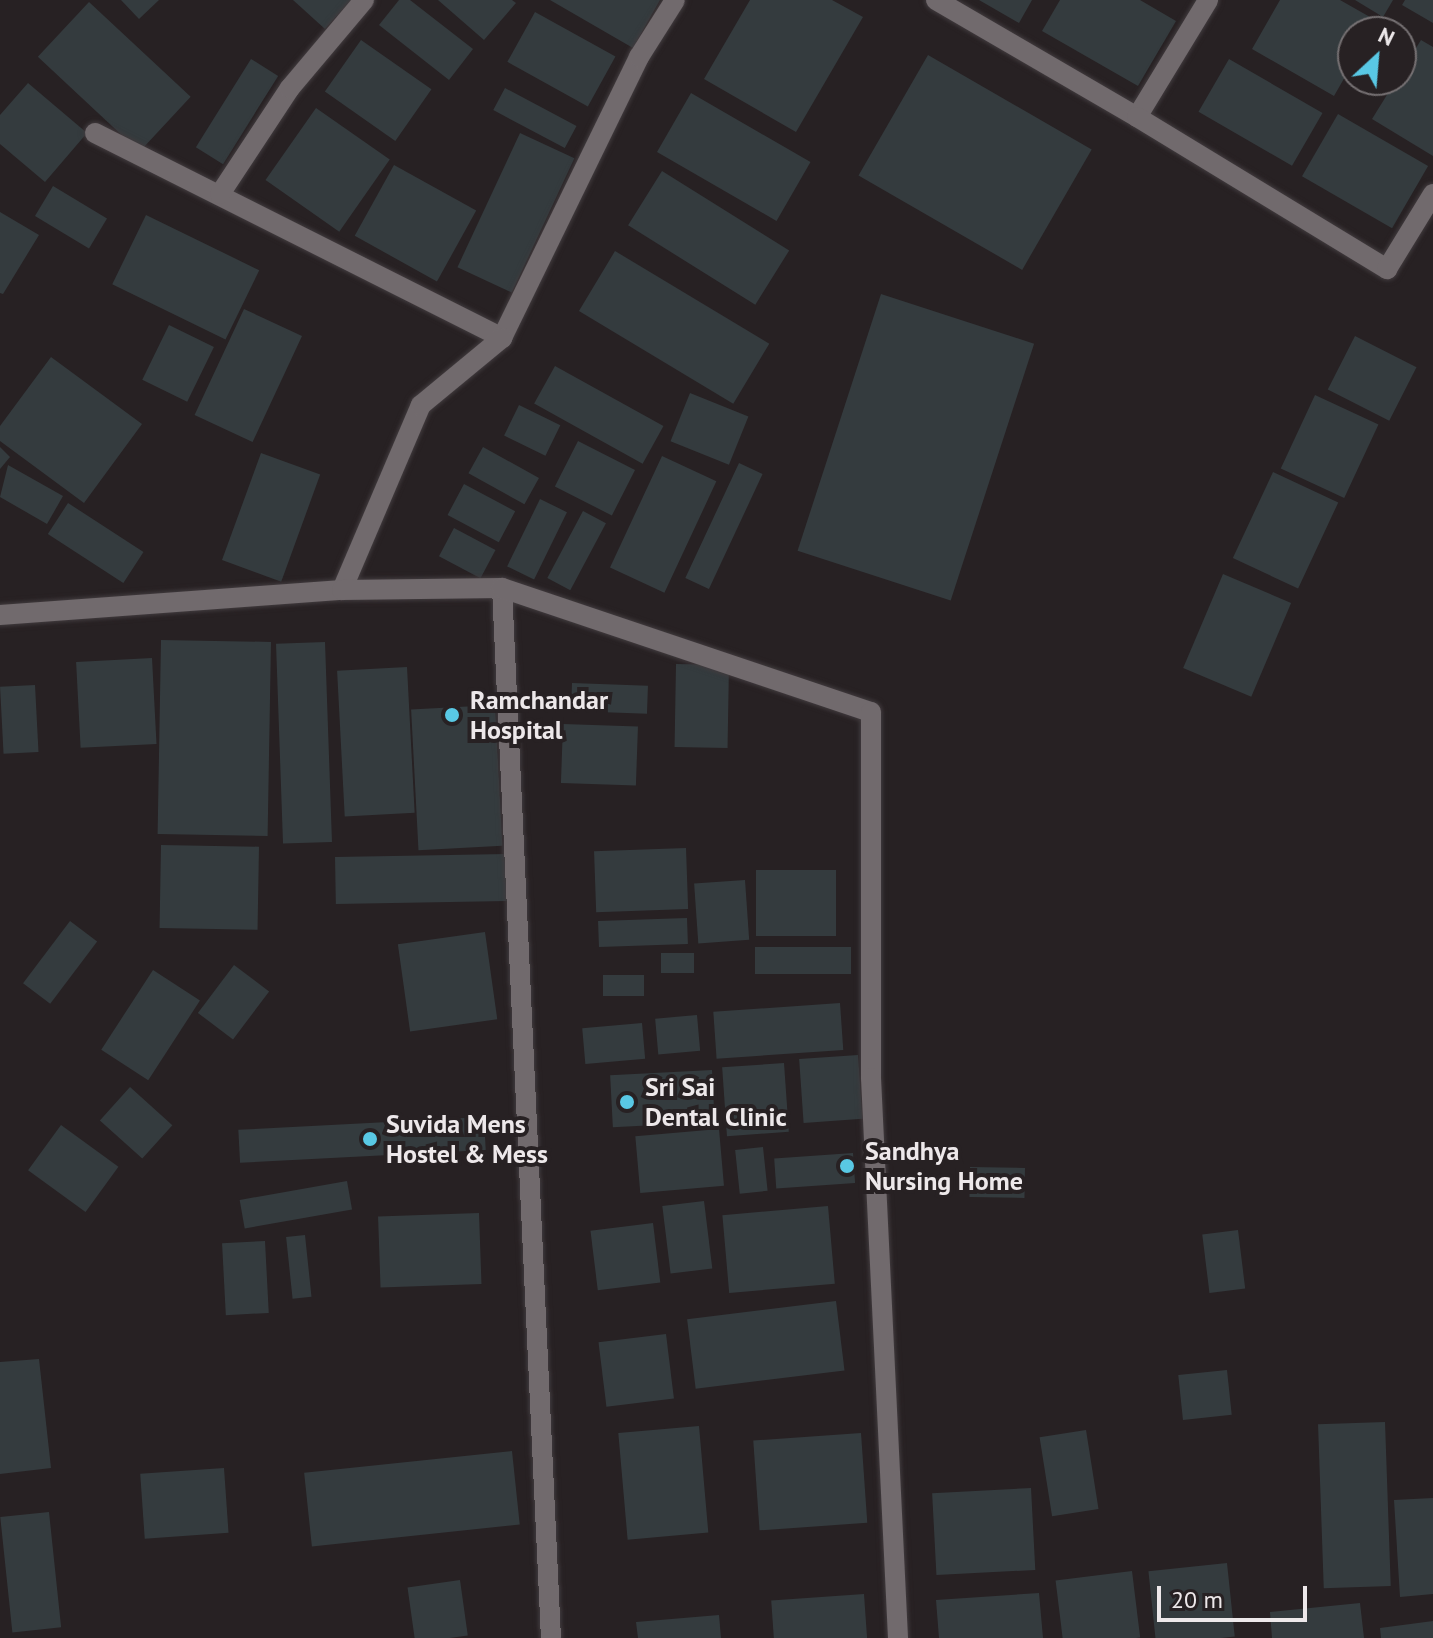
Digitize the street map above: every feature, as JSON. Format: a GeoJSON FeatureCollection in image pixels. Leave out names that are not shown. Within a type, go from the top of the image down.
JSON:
{"type":"FeatureCollection","features":[{"type":"Feature","properties":{"kind":"street"},"geometry":{"type":"LineString","coordinates":[[220,194],[290,88],[364,0]]}},
{"type":"Feature","properties":{"kind":"street"},"geometry":{"type":"LineString","coordinates":[[342,590],[421,405],[502,338],[639,57],[675,0]]}},
{"type":"Feature","properties":{"kind":"street"},"geometry":{"type":"LineString","coordinates":[[936,0],[1137,117],[1387,269],[1433,194]]}},
{"type":"Feature","properties":{"kind":"street"},"geometry":{"type":"LineString","coordinates":[[1137,117],[1208,0]]}},
{"type":"Feature","properties":{"kind":"street"},"geometry":{"type":"LineString","coordinates":[[95,133],[502,338]]}},
{"type":"Feature","properties":{"kind":"street"},"geometry":{"type":"LineString","coordinates":[[502,588],[551,1638]]}},
{"type":"Feature","properties":{"kind":"street"},"geometry":{"type":"LineString","coordinates":[[0,615],[342,590],[502,588],[871,712],[871,1078],[898,1638]]}},
{"type":"Feature","properties":{"kind":"building"},"geometry":{"type":"Polygon","coordinates":[[[121,0],[159,0],[139,19],[121,0]]]}},
{"type":"Feature","properties":{"kind":"building"},"geometry":{"type":"Polygon","coordinates":[[[293,0],[351,0],[325,29],[293,0]]]}},
{"type":"Feature","properties":{"kind":"building"},"geometry":{"type":"Polygon","coordinates":[[[399,0],[410,0],[473,49],[449,80],[379,25],[399,0]]]}},
{"type":"Feature","properties":{"kind":"building"},"geometry":{"type":"Polygon","coordinates":[[[438,0],[512,0],[516,3],[484,40],[438,0]]]}},
{"type":"Feature","properties":{"kind":"building"},"geometry":{"type":"Polygon","coordinates":[[[550,0],[660,0],[633,48],[550,0]]]}},
{"type":"Feature","properties":{"kind":"building"},"geometry":{"type":"Polygon","coordinates":[[[750,0],[832,0],[863,17],[796,132],[704,79],[750,0]]]}},
{"type":"Feature","properties":{"kind":"building"},"geometry":{"type":"Polygon","coordinates":[[[979,0],[1032,0],[1019,23],[979,0]]]}},
{"type":"Feature","properties":{"kind":"building"},"geometry":{"type":"Polygon","coordinates":[[[1060,0],[1140,0],[1176,21],[1138,86],[1042,31],[1060,0]]]}},
{"type":"Feature","properties":{"kind":"building"},"geometry":{"type":"Polygon","coordinates":[[[1280,0],[1340,0],[1368,16],[1337,16],[1337,91],[1334,96],[1252,49],[1280,0]]]}},
{"type":"Feature","properties":{"kind":"building"},"geometry":{"type":"Polygon","coordinates":[[[1355,0],[1393,0],[1381,16],[1355,0]]]}},
{"type":"Feature","properties":{"kind":"building"},"geometry":{"type":"Polygon","coordinates":[[[1405,0],[1433,0],[1433,23],[1402,5],[1405,0]]]}},
{"type":"Feature","properties":{"kind":"building"},"geometry":{"type":"Polygon","coordinates":[[[89,2],[191,97],[140,152],[38,57],[89,2]]]}},
{"type":"Feature","properties":{"kind":"building"},"geometry":{"type":"Polygon","coordinates":[[[535,12],[615,57],[588,106],[507,62],[535,12]]]}},
{"type":"Feature","properties":{"kind":"building"},"geometry":{"type":"Polygon","coordinates":[[[361,40],[431,89],[395,141],[325,92],[361,40]]]}},
{"type":"Feature","properties":{"kind":"building"},"geometry":{"type":"Polygon","coordinates":[[[1421,40],[1433,47],[1433,156],[1372,119],[1386,96],[1417,96],[1417,46],[1421,40]]]}},
{"type":"Feature","properties":{"kind":"building"},"geometry":{"type":"Polygon","coordinates":[[[928,55],[1092,149],[1022,270],[858,175],[928,55]]]}},
{"type":"Feature","properties":{"kind":"building"},"geometry":{"type":"Polygon","coordinates":[[[251,59],[278,76],[223,164],[196,147],[251,59]]]}},
{"type":"Feature","properties":{"kind":"building"},"geometry":{"type":"Polygon","coordinates":[[[1229,59],[1323,113],[1292,166],[1198,112],[1229,59]]]}},
{"type":"Feature","properties":{"kind":"building"},"geometry":{"type":"Polygon","coordinates":[[[28,83],[87,133],[45,182],[0,144],[0,115],[28,83]]]}},
{"type":"Feature","properties":{"kind":"building"},"geometry":{"type":"Polygon","coordinates":[[[505,88],[577,126],[565,148],[493,110],[505,88]]]}},
{"type":"Feature","properties":{"kind":"building"},"geometry":{"type":"Polygon","coordinates":[[[691,93],[811,162],[777,221],[657,152],[691,93]]]}},
{"type":"Feature","properties":{"kind":"building"},"geometry":{"type":"Polygon","coordinates":[[[316,108],[390,160],[339,232],[266,180],[316,108]]]}},
{"type":"Feature","properties":{"kind":"building"},"geometry":{"type":"Polygon","coordinates":[[[1338,114],[1428,166],[1392,228],[1302,176],[1338,114]]]}},
{"type":"Feature","properties":{"kind":"building"},"geometry":{"type":"Polygon","coordinates":[[[520,133],[574,158],[512,292],[457,267],[520,133]]]}},
{"type":"Feature","properties":{"kind":"building"},"geometry":{"type":"Polygon","coordinates":[[[394,165],[476,211],[437,281],[355,236],[394,165]]]}},
{"type":"Feature","properties":{"kind":"building"},"geometry":{"type":"Polygon","coordinates":[[[662,171],[789,250],[755,305],[628,225],[662,171]]]}},
{"type":"Feature","properties":{"kind":"building"},"geometry":{"type":"Polygon","coordinates":[[[53,186],[107,218],[89,248],[35,216],[53,186]]]}},
{"type":"Feature","properties":{"kind":"building"},"geometry":{"type":"Polygon","coordinates":[[[0,212],[39,235],[3,294],[0,293],[0,212]]]}},
{"type":"Feature","properties":{"kind":"building"},"geometry":{"type":"Polygon","coordinates":[[[146,215],[259,270],[225,339],[112,284],[146,215]]]}},
{"type":"Feature","properties":{"kind":"building"},"geometry":{"type":"Polygon","coordinates":[[[615,251],[769,344],[733,404],[579,311],[615,251]]]}},
{"type":"Feature","properties":{"kind":"building"},"geometry":{"type":"Polygon","coordinates":[[[881,294],[1034,344],[951,601],[798,551],[881,294]]]}},
{"type":"Feature","properties":{"kind":"building"},"geometry":{"type":"Polygon","coordinates":[[[244,309],[302,336],[253,442],[195,415],[244,309]]]}},
{"type":"Feature","properties":{"kind":"building"},"geometry":{"type":"Polygon","coordinates":[[[169,325],[214,347],[187,402],[142,380],[169,325]]]}},
{"type":"Feature","properties":{"kind":"building"},"geometry":{"type":"Polygon","coordinates":[[[1355,336],[1416,367],[1389,421],[1328,389],[1355,336]]]}},
{"type":"Feature","properties":{"kind":"building"},"geometry":{"type":"Polygon","coordinates":[[[51,357],[142,424],[84,503],[0,441],[0,426],[51,357]]]}},
{"type":"Feature","properties":{"kind":"building"},"geometry":{"type":"Polygon","coordinates":[[[555,366],[663,426],[643,464],[534,404],[555,366]]]}},
{"type":"Feature","properties":{"kind":"building"},"geometry":{"type":"Polygon","coordinates":[[[690,393],[748,417],[729,465],[671,441],[690,393]]]}},
{"type":"Feature","properties":{"kind":"building"},"geometry":{"type":"Polygon","coordinates":[[[1315,395],[1378,425],[1344,498],[1281,468],[1315,395]]]}},
{"type":"Feature","properties":{"kind":"building"},"geometry":{"type":"Polygon","coordinates":[[[519,405],[560,425],[545,456],[504,436],[519,405]]]}},
{"type":"Feature","properties":{"kind":"building"},"geometry":{"type":"Polygon","coordinates":[[[578,441],[635,470],[612,515],[555,486],[578,441]]]}},
{"type":"Feature","properties":{"kind":"building"},"geometry":{"type":"Polygon","coordinates":[[[0,447],[10,457],[0,469],[0,447]]]}},
{"type":"Feature","properties":{"kind":"building"},"geometry":{"type":"Polygon","coordinates":[[[483,447],[539,478],[524,504],[468,473],[483,447]]]}},
{"type":"Feature","properties":{"kind":"building"},"geometry":{"type":"Polygon","coordinates":[[[261,453],[320,475],[281,582],[222,560],[261,453]]]}},
{"type":"Feature","properties":{"kind":"building"},"geometry":{"type":"Polygon","coordinates":[[[662,456],[716,481],[664,593],[610,567],[662,456]]]}},
{"type":"Feature","properties":{"kind":"building"},"geometry":{"type":"Polygon","coordinates":[[[739,463],[763,474],[709,589],[685,578],[739,463]]]}},
{"type":"Feature","properties":{"kind":"building"},"geometry":{"type":"Polygon","coordinates":[[[8,465],[63,496],[47,524],[0,497],[8,465]]]}},
{"type":"Feature","properties":{"kind":"building"},"geometry":{"type":"Polygon","coordinates":[[[1273,472],[1338,502],[1298,589],[1233,558],[1273,472]]]}},
{"type":"Feature","properties":{"kind":"building"},"geometry":{"type":"Polygon","coordinates":[[[464,484],[515,511],[499,542],[448,515],[464,484]]]}},
{"type":"Feature","properties":{"kind":"building"},"geometry":{"type":"Polygon","coordinates":[[[540,499],[567,512],[534,580],[507,566],[540,499]]]}},
{"type":"Feature","properties":{"kind":"building"},"geometry":{"type":"Polygon","coordinates":[[[68,503],[143,552],[123,583],[48,534],[68,503]]]}},
{"type":"Feature","properties":{"kind":"building"},"geometry":{"type":"Polygon","coordinates":[[[583,511],[606,523],[570,590],[547,578],[583,511]]]}},
{"type":"Feature","properties":{"kind":"building"},"geometry":{"type":"Polygon","coordinates":[[[454,528],[495,550],[480,578],[439,556],[454,528]]]}},
{"type":"Feature","properties":{"kind":"building"},"geometry":{"type":"Polygon","coordinates":[[[1223,574],[1291,603],[1251,697],[1183,668],[1223,574]]]}},
{"type":"Feature","properties":{"kind":"building"},"geometry":{"type":"Polygon","coordinates":[[[161,640],[271,642],[268,836],[158,834],[161,640]]]}},
{"type":"Feature","properties":{"kind":"building"},"geometry":{"type":"Polygon","coordinates":[[[325,642],[332,842],[283,844],[276,644],[325,642]]]}},
{"type":"Feature","properties":{"kind":"building"},"geometry":{"type":"Polygon","coordinates":[[[152,658],[157,744],[81,748],[76,662],[152,658]]]}},
{"type":"Feature","properties":{"kind":"building"},"geometry":{"type":"Polygon","coordinates":[[[676,664],[729,665],[728,748],[675,747],[676,664]]]}},
{"type":"Feature","properties":{"kind":"building"},"geometry":{"type":"Polygon","coordinates":[[[407,667],[415,813],[345,816],[337,671],[407,667]]]}},
{"type":"Feature","properties":{"kind":"building"},"geometry":{"type":"Polygon","coordinates":[[[572,683],[648,686],[647,714],[571,711],[572,683]]]}},
{"type":"Feature","properties":{"kind":"building"},"geometry":{"type":"Polygon","coordinates":[[[35,685],[39,752],[4,754],[0,687],[35,685]]]}},
{"type":"Feature","properties":{"kind":"building"},"geometry":{"type":"Polygon","coordinates":[[[495,705],[502,846],[418,850],[411,709],[495,705]]]}},
{"type":"Feature","properties":{"kind":"building"},"geometry":{"type":"Polygon","coordinates":[[[563,724],[638,727],[636,786],[561,783],[563,724]]]}},
{"type":"Feature","properties":{"kind":"building"},"geometry":{"type":"Polygon","coordinates":[[[161,845],[259,847],[258,930],[160,928],[161,845]]]}},
{"type":"Feature","properties":{"kind":"building"},"geometry":{"type":"Polygon","coordinates":[[[686,848],[688,909],[596,912],[594,851],[686,848]]]}},
{"type":"Feature","properties":{"kind":"building"},"geometry":{"type":"Polygon","coordinates":[[[507,854],[508,901],[336,904],[335,857],[507,854]]]}},
{"type":"Feature","properties":{"kind":"building"},"geometry":{"type":"Polygon","coordinates":[[[756,870],[836,870],[836,936],[756,936],[756,870]]]}},
{"type":"Feature","properties":{"kind":"building"},"geometry":{"type":"Polygon","coordinates":[[[745,880],[749,940],[698,943],[694,884],[745,880]]]}},
{"type":"Feature","properties":{"kind":"building"},"geometry":{"type":"Polygon","coordinates":[[[687,918],[688,944],[599,947],[598,921],[687,918]]]}},
{"type":"Feature","properties":{"kind":"building"},"geometry":{"type":"Polygon","coordinates":[[[70,921],[97,941],[50,1004],[23,983],[70,921]]]}},
{"type":"Feature","properties":{"kind":"building"},"geometry":{"type":"Polygon","coordinates":[[[485,932],[497,1019],[410,1031],[398,944],[485,932]]]}},
{"type":"Feature","properties":{"kind":"building"},"geometry":{"type":"Polygon","coordinates":[[[755,947],[851,947],[851,974],[755,974],[755,947]]]}},
{"type":"Feature","properties":{"kind":"building"},"geometry":{"type":"Polygon","coordinates":[[[661,953],[694,953],[694,973],[661,973],[661,953]]]}},
{"type":"Feature","properties":{"kind":"building"},"geometry":{"type":"Polygon","coordinates":[[[234,965],[269,991],[233,1039],[198,1013],[234,965]]]}},
{"type":"Feature","properties":{"kind":"building"},"geometry":{"type":"Polygon","coordinates":[[[153,970],[200,1000],[148,1080],[101,1050],[153,970]]]}},
{"type":"Feature","properties":{"kind":"building"},"geometry":{"type":"Polygon","coordinates":[[[603,975],[644,975],[644,996],[603,996],[603,975]]]}},
{"type":"Feature","properties":{"kind":"building"},"geometry":{"type":"Polygon","coordinates":[[[840,1003],[843,1050],[717,1059],[713,1012],[840,1003]]]}},
{"type":"Feature","properties":{"kind":"building"},"geometry":{"type":"Polygon","coordinates":[[[697,1015],[700,1051],[658,1055],[655,1019],[697,1015]]]}},
{"type":"Feature","properties":{"kind":"building"},"geometry":{"type":"Polygon","coordinates":[[[642,1023],[645,1059],[585,1064],[582,1028],[642,1023]]]}},
{"type":"Feature","properties":{"kind":"building"},"geometry":{"type":"Polygon","coordinates":[[[858,1055],[862,1119],[804,1123],[799,1059],[858,1055]]]}},
{"type":"Feature","properties":{"kind":"building"},"geometry":{"type":"Polygon","coordinates":[[[784,1063],[789,1132],[727,1136],[722,1067],[784,1063]]]}},
{"type":"Feature","properties":{"kind":"building"},"geometry":{"type":"Polygon","coordinates":[[[712,1070],[715,1122],[613,1127],[610,1075],[712,1070]]]}},
{"type":"Feature","properties":{"kind":"building"},"geometry":{"type":"Polygon","coordinates":[[[130,1087],[172,1125],[142,1159],[100,1120],[130,1087]]]}},
{"type":"Feature","properties":{"kind":"building"},"geometry":{"type":"Polygon","coordinates":[[[484,1117],[486,1150],[240,1163],[238,1130],[484,1117]]]}},
{"type":"Feature","properties":{"kind":"building"},"geometry":{"type":"Polygon","coordinates":[[[61,1125],[118,1167],[86,1212],[28,1170],[61,1125]]]}},
{"type":"Feature","properties":{"kind":"building"},"geometry":{"type":"Polygon","coordinates":[[[719,1129],[724,1186],[640,1193],[635,1136],[719,1129]]]}},
{"type":"Feature","properties":{"kind":"building"},"geometry":{"type":"Polygon","coordinates":[[[763,1147],[768,1191],[740,1194],[735,1150],[763,1147]]]}},
{"type":"Feature","properties":{"kind":"building"},"geometry":{"type":"Polygon","coordinates":[[[853,1153],[855,1183],[776,1188],[774,1159],[853,1153]]]}},
{"type":"Feature","properties":{"kind":"building"},"geometry":{"type":"Polygon","coordinates":[[[970,1167],[1025,1168],[1024,1198],[969,1197],[970,1167]]]}},
{"type":"Feature","properties":{"kind":"building"},"geometry":{"type":"Polygon","coordinates":[[[347,1181],[352,1210],[245,1228],[240,1200],[347,1181]]]}},
{"type":"Feature","properties":{"kind":"building"},"geometry":{"type":"Polygon","coordinates":[[[704,1201],[712,1268],[671,1274],[662,1206],[704,1201]]]}},
{"type":"Feature","properties":{"kind":"building"},"geometry":{"type":"Polygon","coordinates":[[[828,1206],[835,1284],[729,1293],[722,1215],[828,1206]]]}},
{"type":"Feature","properties":{"kind":"building"},"geometry":{"type":"Polygon","coordinates":[[[479,1213],[481,1284],[381,1287],[378,1217],[479,1213]]]}},
{"type":"Feature","properties":{"kind":"building"},"geometry":{"type":"Polygon","coordinates":[[[653,1223],[660,1283],[598,1290],[590,1231],[653,1223]]]}},
{"type":"Feature","properties":{"kind":"building"},"geometry":{"type":"Polygon","coordinates":[[[1238,1230],[1245,1289],[1209,1293],[1202,1234],[1238,1230]]]}},
{"type":"Feature","properties":{"kind":"building"},"geometry":{"type":"Polygon","coordinates":[[[305,1235],[311,1297],[293,1299],[286,1237],[305,1235]]]}},
{"type":"Feature","properties":{"kind":"building"},"geometry":{"type":"Polygon","coordinates":[[[265,1241],[269,1313],[226,1315],[222,1243],[265,1241]]]}},
{"type":"Feature","properties":{"kind":"building"},"geometry":{"type":"Polygon","coordinates":[[[836,1301],[845,1370],[696,1389],[687,1319],[836,1301]]]}},
{"type":"Feature","properties":{"kind":"building"},"geometry":{"type":"Polygon","coordinates":[[[666,1334],[674,1399],[606,1407],[599,1342],[666,1334]]]}},
{"type":"Feature","properties":{"kind":"building"},"geometry":{"type":"Polygon","coordinates":[[[39,1359],[51,1468],[0,1474],[0,1362],[39,1359]]]}},
{"type":"Feature","properties":{"kind":"building"},"geometry":{"type":"Polygon","coordinates":[[[1227,1370],[1232,1415],[1183,1420],[1178,1375],[1227,1370]]]}},
{"type":"Feature","properties":{"kind":"building"},"geometry":{"type":"Polygon","coordinates":[[[1385,1422],[1391,1586],[1324,1588],[1318,1424],[1385,1422]]]}},
{"type":"Feature","properties":{"kind":"building"},"geometry":{"type":"Polygon","coordinates":[[[699,1426],[708,1533],[628,1540],[618,1433],[699,1426]]]}},
{"type":"Feature","properties":{"kind":"building"},"geometry":{"type":"Polygon","coordinates":[[[1086,1430],[1099,1509],[1052,1516],[1040,1437],[1086,1430]]]}},
{"type":"Feature","properties":{"kind":"building"},"geometry":{"type":"Polygon","coordinates":[[[861,1433],[867,1523],[760,1530],[753,1441],[861,1433]]]}},
{"type":"Feature","properties":{"kind":"building"},"geometry":{"type":"Polygon","coordinates":[[[512,1451],[520,1525],[312,1546],[304,1473],[512,1451]]]}},
{"type":"Feature","properties":{"kind":"building"},"geometry":{"type":"Polygon","coordinates":[[[224,1468],[229,1533],[145,1539],[140,1474],[224,1468]]]}},
{"type":"Feature","properties":{"kind":"building"},"geometry":{"type":"Polygon","coordinates":[[[1031,1488],[1035,1570],[936,1575],[932,1493],[1031,1488]]]}},
{"type":"Feature","properties":{"kind":"building"},"geometry":{"type":"Polygon","coordinates":[[[1433,1498],[1433,1594],[1400,1597],[1394,1500],[1433,1498]]]}},
{"type":"Feature","properties":{"kind":"building"},"geometry":{"type":"Polygon","coordinates":[[[49,1512],[61,1627],[12,1632],[0,1517],[49,1512]]]}},
{"type":"Feature","properties":{"kind":"building"},"geometry":{"type":"Polygon","coordinates":[[[1227,1563],[1235,1637],[1155,1638],[1148,1571],[1227,1563]]]}},
{"type":"Feature","properties":{"kind":"building"},"geometry":{"type":"Polygon","coordinates":[[[1132,1571],[1140,1638],[1063,1638],[1056,1580],[1132,1571]]]}},
{"type":"Feature","properties":{"kind":"building"},"geometry":{"type":"Polygon","coordinates":[[[460,1580],[468,1635],[415,1638],[408,1587],[460,1580]]]}},
{"type":"Feature","properties":{"kind":"building"},"geometry":{"type":"Polygon","coordinates":[[[1039,1593],[1043,1638],[939,1638],[936,1600],[1039,1593]]]}},
{"type":"Feature","properties":{"kind":"building"},"geometry":{"type":"Polygon","coordinates":[[[864,1594],[867,1638],[774,1638],[771,1600],[864,1594]]]}},
{"type":"Feature","properties":{"kind":"building"},"geometry":{"type":"Polygon","coordinates":[[[1360,1603],[1364,1638],[1272,1638],[1270,1612],[1360,1603]]]}},
{"type":"Feature","properties":{"kind":"building"},"geometry":{"type":"Polygon","coordinates":[[[719,1615],[721,1638],[638,1638],[636,1622],[719,1615]]]}},
{"type":"Feature","properties":{"kind":"building"},"geometry":{"type":"Polygon","coordinates":[[[1433,1621],[1433,1638],[1381,1638],[1380,1628],[1433,1621]]]}},
{"type":"Feature","properties":{"kind":"place","name":"Ramchandar Hospital"},"geometry":{"type":"Point","coordinates":[452,715]}},
{"type":"Feature","properties":{"kind":"place","name":"Sri Sai Dental Clinic"},"geometry":{"type":"Point","coordinates":[627,1102]}},
{"type":"Feature","properties":{"kind":"place","name":"Suvida Mens Hostel & Mess"},"geometry":{"type":"Point","coordinates":[370,1139]}},
{"type":"Feature","properties":{"kind":"place","name":"Sandhya Nursing Home"},"geometry":{"type":"Point","coordinates":[847,1166]}}]}
